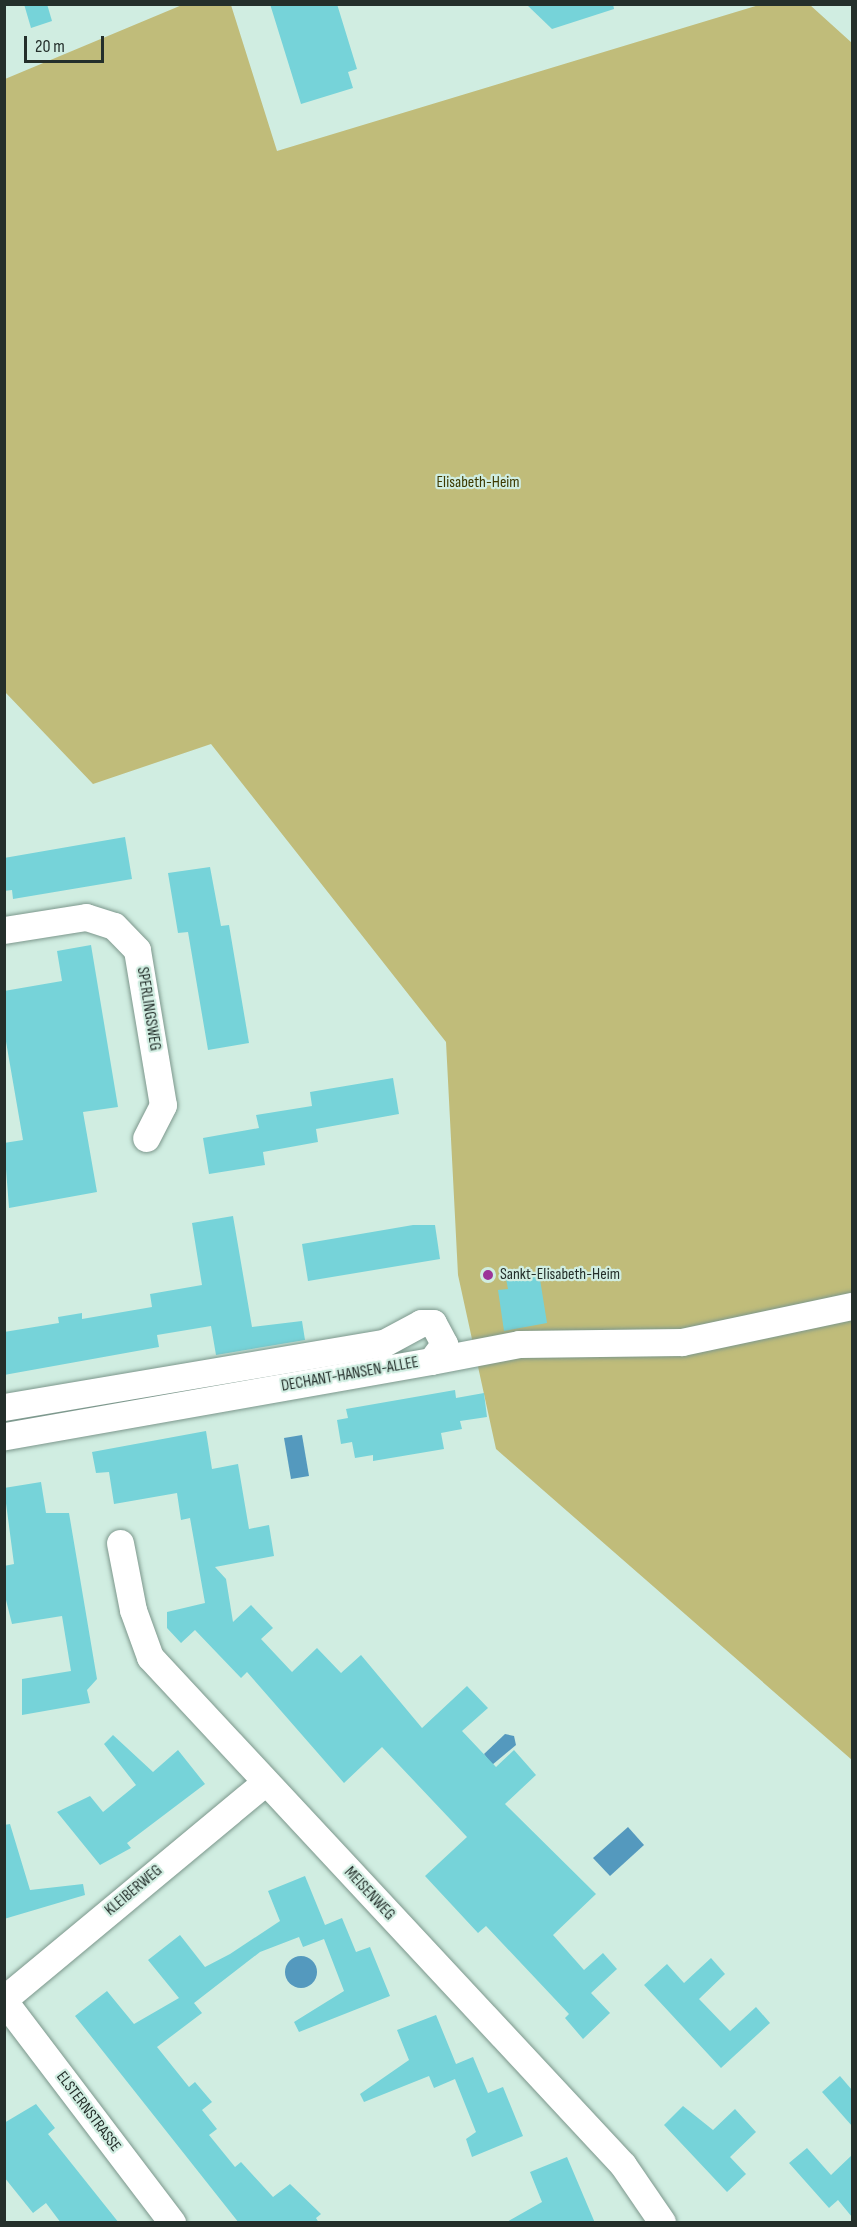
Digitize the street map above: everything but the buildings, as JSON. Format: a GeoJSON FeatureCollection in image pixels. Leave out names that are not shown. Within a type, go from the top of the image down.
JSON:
{"type":"FeatureCollection","features":[{"type":"Feature","properties":{"kind":"street","name":"SPERLINGSWEG"},"geometry":{"type":"LineString","coordinates":[[4,930],[86,917],[114,926],[132,943],[141,964],[163,1105],[146,1138]]}},
{"type":"Feature","properties":{"kind":"street"},"geometry":{"type":"LineString","coordinates":[[431,1361],[519,1344],[682,1342],[852,1306]]}},
{"type":"Feature","properties":{"kind":"street","name":"DECHANT-HANSEN-ALLEE"},"geometry":{"type":"LineString","coordinates":[[4,1407],[384,1343],[421,1323],[433,1323],[441,1332],[444,1344],[431,1361],[4,1436]]}},
{"type":"Feature","properties":{"kind":"street","name":"MEISENWEG"},"geometry":{"type":"LineString","coordinates":[[120,1543],[133,1610],[150,1657],[264,1783],[623,2165],[662,2223]]}},
{"type":"Feature","properties":{"kind":"street","name":"KLEIBERWEG"},"geometry":{"type":"LineString","coordinates":[[4,2000],[264,1783]]}},
{"type":"Feature","properties":{"kind":"street","name":"ELSTERNSTRASSE"},"geometry":{"type":"LineString","coordinates":[[4,2000],[171,2223]]}},
{"type":"Feature","properties":{"kind":"green space","name":"Elisabeth-Heim"},"geometry":{"type":"Polygon","coordinates":[[[182,5],[231,5],[277,151],[759,5],[810,5],[852,43],[852,1760],[496,1449],[458,1275],[446,1042],[211,744],[93,784],[5,692],[5,79],[182,5]]]}},
{"type":"Feature","properties":{"kind":"water"},"geometry":{"type":"Polygon","coordinates":[[[302,1435],[309,1476],[291,1479],[284,1438],[302,1435]]]}},
{"type":"Feature","properties":{"kind":"water"},"geometry":{"type":"Polygon","coordinates":[[[505,1734],[514,1736],[516,1745],[492,1765],[484,1754],[505,1734]]]}},
{"type":"Feature","properties":{"kind":"water"},"geometry":{"type":"Polygon","coordinates":[[[628,1827],[644,1845],[610,1876],[593,1858],[628,1827]]]}},
{"type":"Feature","properties":{"kind":"water"},"geometry":{"type":"Polygon","coordinates":[[[301,1956],[313,1960],[317,1972],[313,1984],[301,1988],[289,1984],[285,1972],[289,1960],[301,1956]]]}},
{"type":"Feature","properties":{"kind":"place","name":"Sankt-Elisabeth-Heim"},"geometry":{"type":"Point","coordinates":[488,1275]}}]}
